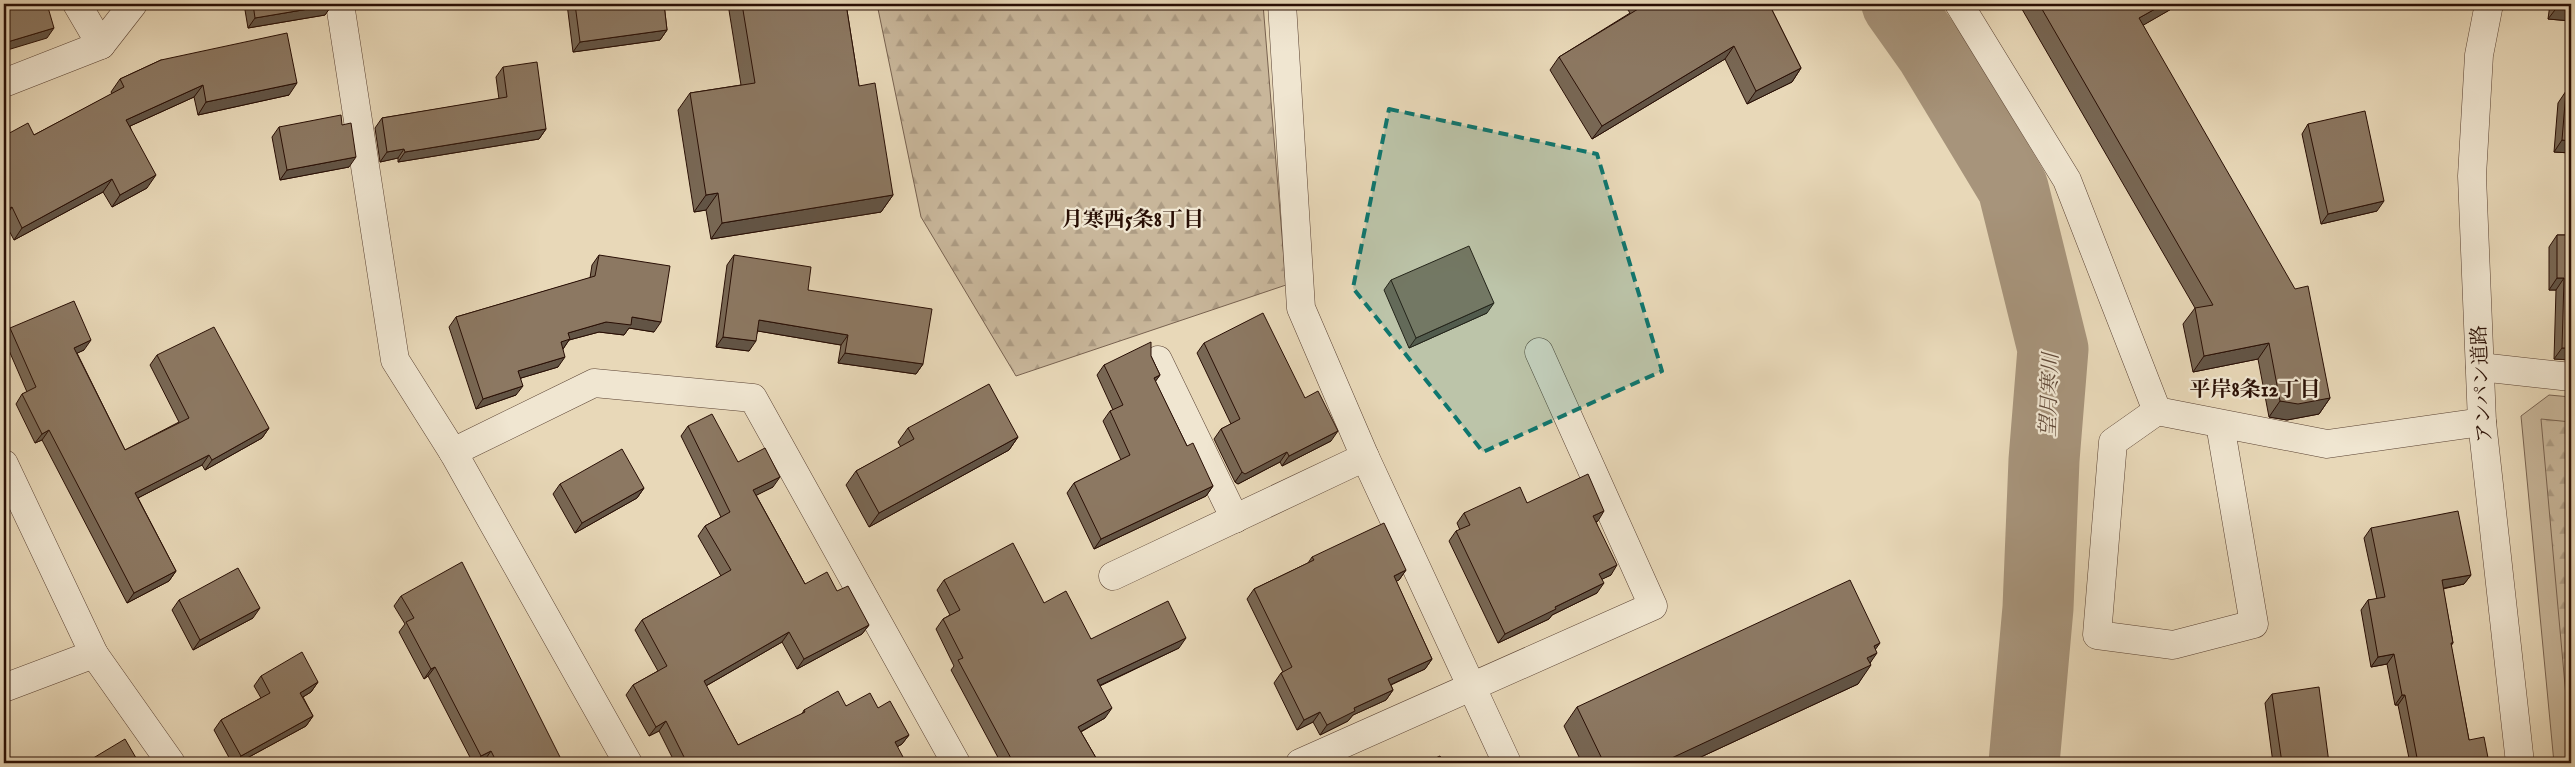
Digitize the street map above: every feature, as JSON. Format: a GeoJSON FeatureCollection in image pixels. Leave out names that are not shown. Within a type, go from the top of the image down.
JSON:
{"type":"FeatureCollection","features":[{"type":"Feature","properties":{"kind":"street"},"geometry":{"type":"LineString","coordinates":[[77,4],[101,45]]}},
{"type":"Feature","properties":{"kind":"street"},"geometry":{"type":"LineString","coordinates":[[4,82],[101,45],[133,4]]}},
{"type":"Feature","properties":{"kind":"street"},"geometry":{"type":"LineString","coordinates":[[340,4],[395,360],[453,452],[628,763]]}},
{"type":"Feature","properties":{"kind":"street"},"geometry":{"type":"LineString","coordinates":[[1282,4],[1301,308],[1365,457],[1507,763]]}},
{"type":"Feature","properties":{"kind":"street"},"geometry":{"type":"LineString","coordinates":[[1959,4],[2067,180],[2157,412]]}},
{"type":"Feature","properties":{"kind":"street","name":"アンパン道路"},"geometry":{"type":"LineString","coordinates":[[2489,4],[2479,56],[2472,176],[2482,422],[2520,763]]}},
{"type":"Feature","properties":{"kind":"street"},"geometry":{"type":"LineString","coordinates":[[1300,763],[1653,606],[1539,352]]}},
{"type":"Feature","properties":{"kind":"street"},"geometry":{"type":"LineString","coordinates":[[1158,360],[1235,519]]}},
{"type":"Feature","properties":{"kind":"street"},"geometry":{"type":"LineString","coordinates":[[2480,367],[2571,377]]}},
{"type":"Feature","properties":{"kind":"street"},"geometry":{"type":"LineString","coordinates":[[453,452],[594,383],[753,398],[956,763]]}},
{"type":"Feature","properties":{"kind":"street"},"geometry":{"type":"LineString","coordinates":[[2220,424],[2254,624],[2173,645],[2097,635],[2113,442],[2157,412],[2327,444],[2482,422]]}},
{"type":"Feature","properties":{"kind":"street"},"geometry":{"type":"LineString","coordinates":[[1113,576],[1365,457]]}},
{"type":"Feature","properties":{"kind":"street"},"geometry":{"type":"LineString","coordinates":[[4,464],[94,654],[171,763]]}},
{"type":"Feature","properties":{"kind":"street"},"geometry":{"type":"LineString","coordinates":[[4,688],[94,654]]}},
{"type":"Feature","properties":{"kind":"highlighted area"},"geometry":{"type":"Polygon","coordinates":[[[1389,109],[1597,154],[1662,371],[1483,452],[1353,288],[1389,109]]]}},
{"type":"Feature","properties":{"kind":"green space"},"geometry":{"type":"Polygon","coordinates":[[[877,4],[1263,4],[1286,285],[1016,376],[921,217],[877,4]]]}},
{"type":"Feature","properties":{"kind":"green space"},"geometry":{"type":"Polygon","coordinates":[[[2549,395],[2571,397],[2571,763],[2554,763],[2521,416],[2549,395]]]}},
{"type":"Feature","properties":{"kind":"green space"},"geometry":{"type":"Polygon","coordinates":[[[2541,419],[2571,422],[2571,752],[2541,419]]]}},
{"type":"Feature","properties":{"kind":"building"},"geometry":{"type":"Polygon","coordinates":[[[4,4],[47,4],[54,28],[4,43],[4,4]]]}},
{"type":"Feature","properties":{"kind":"building"},"geometry":{"type":"Polygon","coordinates":[[[253,4],[332,4],[332,5],[255,18],[253,4]]]}},
{"type":"Feature","properties":{"kind":"building"},"geometry":{"type":"Polygon","coordinates":[[[575,4],[664,4],[667,30],[580,42],[575,4]]]}},
{"type":"Feature","properties":{"kind":"building"},"geometry":{"type":"Polygon","coordinates":[[[742,4],[846,4],[859,86],[875,83],[893,195],[722,223],[718,193],[706,195],[690,93],[755,83],[742,4]]]}},
{"type":"Feature","properties":{"kind":"building"},"geometry":{"type":"Polygon","coordinates":[[[1642,4],[1769,4],[1801,68],[1756,91],[1734,46],[1602,126],[1559,57],[1643,6],[1642,4]]]}},
{"type":"Feature","properties":{"kind":"building"},"geometry":{"type":"Polygon","coordinates":[[[2039,4],[2164,4],[2139,18],[2295,289],[2308,286],[2330,398],[2298,404],[2280,401],[2269,343],[2204,356],[2195,308],[2213,305],[2039,4]]]}},
{"type":"Feature","properties":{"kind":"building"},"geometry":{"type":"Polygon","coordinates":[[[2558,4],[2571,4],[2571,7],[2558,6],[2558,4]]]}},
{"type":"Feature","properties":{"kind":"building"},"geometry":{"type":"Polygon","coordinates":[[[287,33],[297,83],[206,102],[203,85],[126,120],[156,175],[120,195],[112,179],[22,228],[12,207],[4,211],[4,136],[28,123],[34,135],[124,87],[120,79],[161,60],[287,33]]]}},
{"type":"Feature","properties":{"kind":"building"},"geometry":{"type":"Polygon","coordinates":[[[537,62],[546,129],[405,152],[404,149],[387,152],[382,118],[507,97],[503,67],[537,62]]]}},
{"type":"Feature","properties":{"kind":"building"},"geometry":{"type":"Polygon","coordinates":[[[2566,91],[2571,92],[2571,141],[2562,140],[2566,91]]]}},
{"type":"Feature","properties":{"kind":"building"},"geometry":{"type":"Polygon","coordinates":[[[2365,111],[2384,201],[2328,214],[2308,124],[2365,111]]]}},
{"type":"Feature","properties":{"kind":"building"},"geometry":{"type":"Polygon","coordinates":[[[341,115],[342,125],[351,123],[356,157],[287,170],[279,127],[341,115]]]}},
{"type":"Feature","properties":{"kind":"building"},"geometry":{"type":"Polygon","coordinates":[[[2557,235],[2571,235],[2571,348],[2562,348],[2564,278],[2557,278],[2557,235]]]}},
{"type":"Feature","properties":{"kind":"building"},"geometry":{"type":"Polygon","coordinates":[[[1469,246],[1494,303],[1416,338],[1391,280],[1469,246]]]}},
{"type":"Feature","properties":{"kind":"building"},"geometry":{"type":"Polygon","coordinates":[[[599,255],[670,266],[661,322],[632,317],[631,325],[606,322],[568,333],[570,339],[561,342],[565,357],[518,371],[523,386],[483,399],[456,317],[595,276],[599,255]]]}},
{"type":"Feature","properties":{"kind":"building"},"geometry":{"type":"Polygon","coordinates":[[[734,255],[811,267],[808,290],[932,309],[923,364],[845,353],[848,335],[759,320],[756,341],[723,337],[734,255]]]}},
{"type":"Feature","properties":{"kind":"building"},"geometry":{"type":"Polygon","coordinates":[[[74,301],[91,340],[74,348],[125,450],[189,418],[157,355],[214,327],[269,428],[212,460],[209,455],[135,493],[176,571],[134,593],[49,430],[42,434],[22,394],[36,387],[10,328],[74,301]]]}},
{"type":"Feature","properties":{"kind":"building"},"geometry":{"type":"Polygon","coordinates":[[[1263,313],[1305,398],[1318,391],[1338,431],[1289,456],[1287,452],[1245,474],[1242,472],[1221,429],[1240,419],[1204,343],[1263,313]]]}},
{"type":"Feature","properties":{"kind":"building"},"geometry":{"type":"Polygon","coordinates":[[[1151,342],[1151,356],[1160,375],[1154,378],[1187,446],[1193,443],[1213,486],[1101,539],[1074,483],[1130,455],[1110,411],[1123,405],[1104,365],[1151,342]]]}},
{"type":"Feature","properties":{"kind":"building"},"geometry":{"type":"Polygon","coordinates":[[[989,384],[1018,437],[879,513],[856,471],[914,439],[908,428],[989,384]]]}},
{"type":"Feature","properties":{"kind":"building"},"geometry":{"type":"Polygon","coordinates":[[[712,414],[738,462],[765,448],[780,477],[753,490],[805,584],[827,572],[837,591],[848,586],[869,625],[804,659],[789,632],[704,681],[738,745],[805,712],[804,710],[838,691],[846,706],[870,693],[878,708],[890,701],[909,735],[895,742],[903,757],[891,763],[687,763],[666,721],[656,727],[633,685],[667,666],[642,620],[731,570],[705,526],[730,512],[688,426],[712,414]]]}},
{"type":"Feature","properties":{"kind":"building"},"geometry":{"type":"Polygon","coordinates":[[[622,449],[644,488],[582,523],[560,484],[622,449]]]}},
{"type":"Feature","properties":{"kind":"building"},"geometry":{"type":"Polygon","coordinates":[[[1588,474],[1604,511],[1593,516],[1617,565],[1599,574],[1604,583],[1505,634],[1456,531],[1470,525],[1464,513],[1520,487],[1527,503],[1588,474]]]}},
{"type":"Feature","properties":{"kind":"building"},"geometry":{"type":"Polygon","coordinates":[[[2458,511],[2471,575],[2442,580],[2453,643],[2451,643],[2469,740],[2484,737],[2489,763],[2418,763],[2405,695],[2402,695],[2394,654],[2378,657],[2368,600],[2385,597],[2371,528],[2458,511]]]}},
{"type":"Feature","properties":{"kind":"building"},"geometry":{"type":"Polygon","coordinates":[[[1384,523],[1406,570],[1394,576],[1432,659],[1388,679],[1393,690],[1354,708],[1355,711],[1327,725],[1320,712],[1304,720],[1281,673],[1292,667],[1254,589],[1314,560],[1312,557],[1384,523]]]}},
{"type":"Feature","properties":{"kind":"building"},"geometry":{"type":"Polygon","coordinates":[[[1013,543],[1044,603],[1066,591],[1091,639],[1168,601],[1186,638],[1097,680],[1112,708],[1078,727],[1099,763],[1011,763],[1013,762],[958,660],[963,658],[943,619],[960,610],[944,580],[1013,543]]]}},
{"type":"Feature","properties":{"kind":"building"},"geometry":{"type":"Polygon","coordinates":[[[462,562],[563,763],[497,763],[491,751],[481,756],[435,667],[431,669],[406,622],[414,618],[401,596],[462,562]]]}},
{"type":"Feature","properties":{"kind":"building"},"geometry":{"type":"Polygon","coordinates":[[[238,568],[260,608],[200,640],[179,600],[238,568]]]}},
{"type":"Feature","properties":{"kind":"building"},"geometry":{"type":"Polygon","coordinates":[[[1850,580],[1880,643],[1874,646],[1877,653],[1867,658],[1871,665],[1661,763],[1604,763],[1577,707],[1850,580]]]}},
{"type":"Feature","properties":{"kind":"building"},"geometry":{"type":"Polygon","coordinates":[[[302,652],[318,682],[300,693],[313,716],[241,756],[221,720],[270,693],[261,676],[302,652]]]}},
{"type":"Feature","properties":{"kind":"building"},"geometry":{"type":"Polygon","coordinates":[[[2319,687],[2329,763],[2282,763],[2272,694],[2319,687]]]}},
{"type":"Feature","properties":{"kind":"building"},"geometry":{"type":"Polygon","coordinates":[[[125,739],[139,763],[85,763],[125,739]]]}},
{"type":"Feature","properties":{"kind":"building"},"geometry":{"type":"Polygon","coordinates":[[[1440,756],[1444,763],[1425,763],[1440,756]]]}},
{"type":"Feature","properties":{"kind":"building"},"geometry":{"type":"Polygon","coordinates":[[[1464,758],[1466,763],[1453,763],[1464,758]]]}},
{"type":"Feature","properties":{"kind":"waterway","name":"望月寒川"},"geometry":{"type":"LineString","coordinates":[[1897,4],[1931,52],[2013,188],[2053,349],[2044,460],[2038,608],[2024,763]]}},
{"type":"Feature","properties":{"kind":"district","name":"月寒西5条8丁目"},"geometry":{"type":"Point","coordinates":[1133,219]}},
{"type":"Feature","properties":{"kind":"district","name":"平岸8条12丁目"},"geometry":{"type":"Point","coordinates":[2255,389]}}]}
